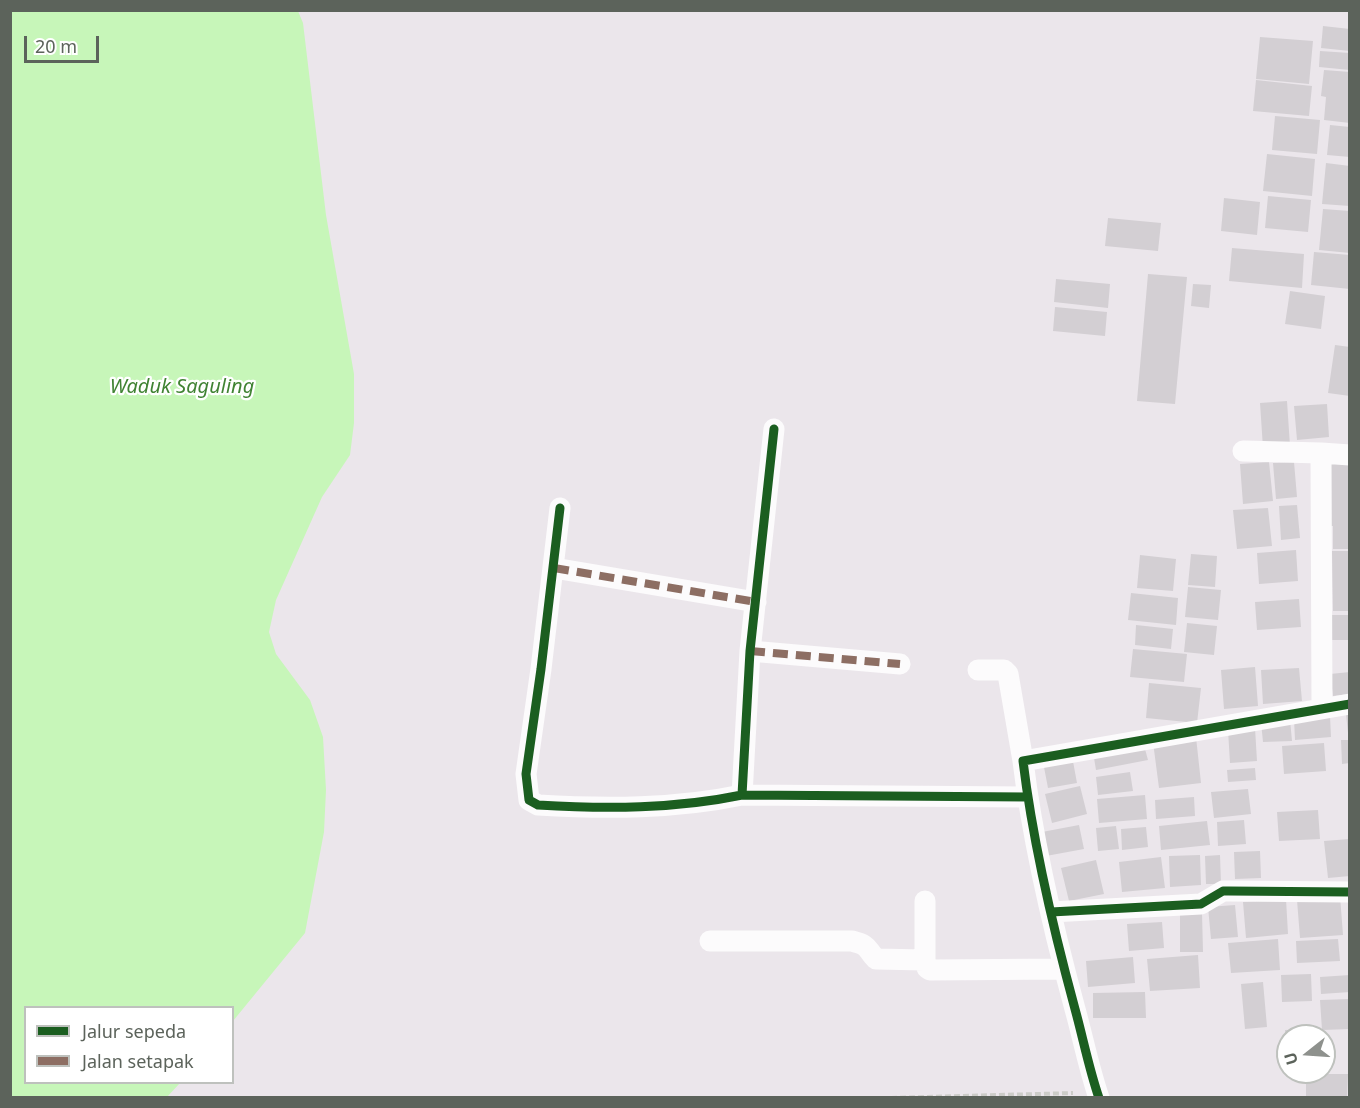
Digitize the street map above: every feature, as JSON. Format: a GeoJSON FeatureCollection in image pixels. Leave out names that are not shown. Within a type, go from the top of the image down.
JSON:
{"type":"FeatureCollection","features":[{"type":"Feature","properties":{"kind":"street"},"geometry":{"type":"LineString","coordinates":[[742,795],[750,651],[774,429]]}},
{"type":"Feature","properties":{"kind":"street"},"geometry":{"type":"LineString","coordinates":[[1243,451],[1350,455]]}},
{"type":"Feature","properties":{"kind":"street"},"geometry":{"type":"LineString","coordinates":[[1321,453],[1322,708]]}},
{"type":"Feature","properties":{"kind":"street"},"geometry":{"type":"LineString","coordinates":[[560,508],[526,774],[529,800],[544,806],[640,807],[709,802],[742,795],[1028,797]]}},
{"type":"Feature","properties":{"kind":"street"},"geometry":{"type":"LineString","coordinates":[[554,568],[756,602]]}},
{"type":"Feature","properties":{"kind":"street"},"geometry":{"type":"LineString","coordinates":[[750,651],[900,664]]}},
{"type":"Feature","properties":{"kind":"street"},"geometry":{"type":"LineString","coordinates":[[978,670],[1004,670],[1008,674],[1028,797],[1051,912],[1098,1095]]}},
{"type":"Feature","properties":{"kind":"street"},"geometry":{"type":"LineString","coordinates":[[1023,761],[1350,705]]}},
{"type":"Feature","properties":{"kind":"street"},"geometry":{"type":"LineString","coordinates":[[1051,912],[1201,904],[1228,891],[1350,892]]}},
{"type":"Feature","properties":{"kind":"street"},"geometry":{"type":"LineString","coordinates":[[925,901],[925,960],[930,970],[1064,969]]}},
{"type":"Feature","properties":{"kind":"street"},"geometry":{"type":"LineString","coordinates":[[710,941],[852,941],[865,944],[876,959],[925,960]]}},
{"type":"Feature","properties":{"kind":"path"},"geometry":{"type":"LineString","coordinates":[[891,1098],[1098,1095]]}},
{"type":"Feature","properties":{"kind":"water","name":"Waduk Saguling"},"geometry":{"type":"Polygon","coordinates":[[[10,11],[298,11],[303,23],[326,215],[354,374],[354,423],[350,455],[322,497],[276,600],[269,632],[276,654],[310,700],[323,737],[326,790],[324,832],[305,933],[234,1020],[234,1006],[24,1006],[24,1084],[179,1084],[167,1097],[11,1097],[10,11]]]}},
{"type":"Feature","properties":{"kind":"building"},"geometry":{"type":"Polygon","coordinates":[[[1323,26],[1350,29],[1350,51],[1321,48],[1323,26]]]}},
{"type":"Feature","properties":{"kind":"building"},"geometry":{"type":"Polygon","coordinates":[[[1260,37],[1313,41],[1309,84],[1256,79],[1260,37]]]}},
{"type":"Feature","properties":{"kind":"building"},"geometry":{"type":"Polygon","coordinates":[[[1320,51],[1350,53],[1350,70],[1319,67],[1320,51]]]}},
{"type":"Feature","properties":{"kind":"building"},"geometry":{"type":"Polygon","coordinates":[[[1324,70],[1350,72],[1350,123],[1324,120],[1326,97],[1321,96],[1324,70]]]}},
{"type":"Feature","properties":{"kind":"building"},"geometry":{"type":"Polygon","coordinates":[[[1256,80],[1312,86],[1309,116],[1253,111],[1256,80]]]}},
{"type":"Feature","properties":{"kind":"building"},"geometry":{"type":"Polygon","coordinates":[[[1275,116],[1320,120],[1317,154],[1272,150],[1275,116]]]}},
{"type":"Feature","properties":{"kind":"building"},"geometry":{"type":"Polygon","coordinates":[[[1330,125],[1350,127],[1350,157],[1327,155],[1330,125]]]}},
{"type":"Feature","properties":{"kind":"building"},"geometry":{"type":"Polygon","coordinates":[[[1267,154],[1315,159],[1312,196],[1263,191],[1267,154]]]}},
{"type":"Feature","properties":{"kind":"building"},"geometry":{"type":"Polygon","coordinates":[[[1326,163],[1350,166],[1350,206],[1322,204],[1326,163]]]}},
{"type":"Feature","properties":{"kind":"building"},"geometry":{"type":"Polygon","coordinates":[[[1268,196],[1311,200],[1308,232],[1265,228],[1268,196]]]}},
{"type":"Feature","properties":{"kind":"building"},"geometry":{"type":"Polygon","coordinates":[[[1224,198],[1260,202],[1257,235],[1221,231],[1224,198]]]}},
{"type":"Feature","properties":{"kind":"building"},"geometry":{"type":"Polygon","coordinates":[[[1323,209],[1350,211],[1350,253],[1319,250],[1323,209]]]}},
{"type":"Feature","properties":{"kind":"building"},"geometry":{"type":"Polygon","coordinates":[[[1108,218],[1161,223],[1158,251],[1105,246],[1108,218]]]}},
{"type":"Feature","properties":{"kind":"building"},"geometry":{"type":"Polygon","coordinates":[[[1232,248],[1304,254],[1302,288],[1229,281],[1232,248]]]}},
{"type":"Feature","properties":{"kind":"building"},"geometry":{"type":"Polygon","coordinates":[[[1314,252],[1350,255],[1350,289],[1311,285],[1314,252]]]}},
{"type":"Feature","properties":{"kind":"building"},"geometry":{"type":"Polygon","coordinates":[[[1148,274],[1187,277],[1175,404],[1137,401],[1148,274]]]}},
{"type":"Feature","properties":{"kind":"building"},"geometry":{"type":"Polygon","coordinates":[[[1056,279],[1110,284],[1108,308],[1054,302],[1056,279]]]}},
{"type":"Feature","properties":{"kind":"building"},"geometry":{"type":"Polygon","coordinates":[[[1193,284],[1211,285],[1209,308],[1191,306],[1193,284]]]}},
{"type":"Feature","properties":{"kind":"building"},"geometry":{"type":"Polygon","coordinates":[[[1290,291],[1325,296],[1321,329],[1285,324],[1290,291]]]}},
{"type":"Feature","properties":{"kind":"building"},"geometry":{"type":"Polygon","coordinates":[[[1055,307],[1107,312],[1105,336],[1053,331],[1055,307]]]}},
{"type":"Feature","properties":{"kind":"building"},"geometry":{"type":"Polygon","coordinates":[[[1335,345],[1350,347],[1350,396],[1328,393],[1335,345]]]}},
{"type":"Feature","properties":{"kind":"building"},"geometry":{"type":"Polygon","coordinates":[[[1287,401],[1290,446],[1263,448],[1260,403],[1287,401]]]}},
{"type":"Feature","properties":{"kind":"building"},"geometry":{"type":"Polygon","coordinates":[[[1327,404],[1329,437],[1297,440],[1294,406],[1327,404]]]}},
{"type":"Feature","properties":{"kind":"building"},"geometry":{"type":"Polygon","coordinates":[[[1269,462],[1273,501],[1243,504],[1240,464],[1269,462]]]}},
{"type":"Feature","properties":{"kind":"building"},"geometry":{"type":"Polygon","coordinates":[[[1294,462],[1297,497],[1276,499],[1273,463],[1294,462]]]}},
{"type":"Feature","properties":{"kind":"building"},"geometry":{"type":"Polygon","coordinates":[[[1330,463],[1350,463],[1350,549],[1333,549],[1333,526],[1329,526],[1330,463]]]}},
{"type":"Feature","properties":{"kind":"building"},"geometry":{"type":"Polygon","coordinates":[[[1297,505],[1300,538],[1281,540],[1279,506],[1297,505]]]}},
{"type":"Feature","properties":{"kind":"building"},"geometry":{"type":"Polygon","coordinates":[[[1268,508],[1272,546],[1237,549],[1233,510],[1268,508]]]}},
{"type":"Feature","properties":{"kind":"building"},"geometry":{"type":"Polygon","coordinates":[[[1296,550],[1298,581],[1259,584],[1257,553],[1296,550]]]}},
{"type":"Feature","properties":{"kind":"building"},"geometry":{"type":"Polygon","coordinates":[[[1332,551],[1350,551],[1350,611],[1333,611],[1332,551]]]}},
{"type":"Feature","properties":{"kind":"building"},"geometry":{"type":"Polygon","coordinates":[[[1191,554],[1217,556],[1215,587],[1188,585],[1191,554]]]}},
{"type":"Feature","properties":{"kind":"building"},"geometry":{"type":"Polygon","coordinates":[[[1140,555],[1176,559],[1173,591],[1137,588],[1140,555]]]}},
{"type":"Feature","properties":{"kind":"building"},"geometry":{"type":"Polygon","coordinates":[[[1188,587],[1221,590],[1218,620],[1185,617],[1188,587]]]}},
{"type":"Feature","properties":{"kind":"building"},"geometry":{"type":"Polygon","coordinates":[[[1131,593],[1178,598],[1176,625],[1128,620],[1131,593]]]}},
{"type":"Feature","properties":{"kind":"building"},"geometry":{"type":"Polygon","coordinates":[[[1299,599],[1301,627],[1257,630],[1255,602],[1299,599]]]}},
{"type":"Feature","properties":{"kind":"building"},"geometry":{"type":"Polygon","coordinates":[[[1332,615],[1350,615],[1350,640],[1331,640],[1332,615]]]}},
{"type":"Feature","properties":{"kind":"building"},"geometry":{"type":"Polygon","coordinates":[[[1187,623],[1217,626],[1214,655],[1184,652],[1187,623]]]}},
{"type":"Feature","properties":{"kind":"building"},"geometry":{"type":"Polygon","coordinates":[[[1136,625],[1173,629],[1171,649],[1135,645],[1136,625]]]}},
{"type":"Feature","properties":{"kind":"building"},"geometry":{"type":"Polygon","coordinates":[[[1133,649],[1187,654],[1184,682],[1130,677],[1133,649]]]}},
{"type":"Feature","properties":{"kind":"building"},"geometry":{"type":"Polygon","coordinates":[[[1255,667],[1258,706],[1224,709],[1221,670],[1255,667]]]}},
{"type":"Feature","properties":{"kind":"building"},"geometry":{"type":"Polygon","coordinates":[[[1299,668],[1302,701],[1263,704],[1261,670],[1299,668]]]}},
{"type":"Feature","properties":{"kind":"building"},"geometry":{"type":"Polygon","coordinates":[[[1350,672],[1350,694],[1333,696],[1330,674],[1350,672]]]}},
{"type":"Feature","properties":{"kind":"building"},"geometry":{"type":"Polygon","coordinates":[[[1149,683],[1201,688],[1197,723],[1146,718],[1149,683]]]}},
{"type":"Feature","properties":{"kind":"building"},"geometry":{"type":"Polygon","coordinates":[[[1346,714],[1350,714],[1350,733],[1348,733],[1346,714]]]}},
{"type":"Feature","properties":{"kind":"building"},"geometry":{"type":"Polygon","coordinates":[[[1330,716],[1331,737],[1295,740],[1294,719],[1330,716]]]}},
{"type":"Feature","properties":{"kind":"building"},"geometry":{"type":"Polygon","coordinates":[[[1290,720],[1292,741],[1263,742],[1261,722],[1290,720]]]}},
{"type":"Feature","properties":{"kind":"building"},"geometry":{"type":"Polygon","coordinates":[[[1255,728],[1257,761],[1230,763],[1228,730],[1255,728]]]}},
{"type":"Feature","properties":{"kind":"building"},"geometry":{"type":"Polygon","coordinates":[[[1196,737],[1201,783],[1159,788],[1153,742],[1196,737]]]}},
{"type":"Feature","properties":{"kind":"building"},"geometry":{"type":"Polygon","coordinates":[[[1341,740],[1350,740],[1350,763],[1342,764],[1341,740]]]}},
{"type":"Feature","properties":{"kind":"building"},"geometry":{"type":"Polygon","coordinates":[[[1324,743],[1326,771],[1284,774],[1282,746],[1324,743]]]}},
{"type":"Feature","properties":{"kind":"building"},"geometry":{"type":"Polygon","coordinates":[[[1145,749],[1148,760],[1096,770],[1094,758],[1145,749]]]}},
{"type":"Feature","properties":{"kind":"building"},"geometry":{"type":"Polygon","coordinates":[[[1072,756],[1077,783],[1048,788],[1043,762],[1072,756]]]}},
{"type":"Feature","properties":{"kind":"building"},"geometry":{"type":"Polygon","coordinates":[[[1255,768],[1256,780],[1228,782],[1227,770],[1255,768]]]}},
{"type":"Feature","properties":{"kind":"building"},"geometry":{"type":"Polygon","coordinates":[[[1130,772],[1133,791],[1098,795],[1096,777],[1130,772]]]}},
{"type":"Feature","properties":{"kind":"building"},"geometry":{"type":"Polygon","coordinates":[[[1080,786],[1087,814],[1052,823],[1045,794],[1080,786]]]}},
{"type":"Feature","properties":{"kind":"building"},"geometry":{"type":"Polygon","coordinates":[[[1248,789],[1251,814],[1214,818],[1211,792],[1248,789]]]}},
{"type":"Feature","properties":{"kind":"building"},"geometry":{"type":"Polygon","coordinates":[[[1145,795],[1147,819],[1099,823],[1097,799],[1145,795]]]}},
{"type":"Feature","properties":{"kind":"building"},"geometry":{"type":"Polygon","coordinates":[[[1194,797],[1195,816],[1156,819],[1155,800],[1194,797]]]}},
{"type":"Feature","properties":{"kind":"building"},"geometry":{"type":"Polygon","coordinates":[[[1318,810],[1320,839],[1279,841],[1277,812],[1318,810]]]}},
{"type":"Feature","properties":{"kind":"building"},"geometry":{"type":"Polygon","coordinates":[[[1244,820],[1246,844],[1218,846],[1217,822],[1244,820]]]}},
{"type":"Feature","properties":{"kind":"building"},"geometry":{"type":"Polygon","coordinates":[[[1207,821],[1210,845],[1161,850],[1159,826],[1207,821]]]}},
{"type":"Feature","properties":{"kind":"building"},"geometry":{"type":"Polygon","coordinates":[[[1079,825],[1084,849],[1046,856],[1042,832],[1079,825]]]}},
{"type":"Feature","properties":{"kind":"building"},"geometry":{"type":"Polygon","coordinates":[[[1116,826],[1119,849],[1098,851],[1096,828],[1116,826]]]}},
{"type":"Feature","properties":{"kind":"building"},"geometry":{"type":"Polygon","coordinates":[[[1146,827],[1148,847],[1122,850],[1121,829],[1146,827]]]}},
{"type":"Feature","properties":{"kind":"building"},"geometry":{"type":"Polygon","coordinates":[[[1350,839],[1350,876],[1328,878],[1324,841],[1350,839]]]}},
{"type":"Feature","properties":{"kind":"building"},"geometry":{"type":"Polygon","coordinates":[[[1260,851],[1261,878],[1235,879],[1234,852],[1260,851]]]}},
{"type":"Feature","properties":{"kind":"building"},"geometry":{"type":"Polygon","coordinates":[[[1200,855],[1201,885],[1170,887],[1169,856],[1200,855]]]}},
{"type":"Feature","properties":{"kind":"building"},"geometry":{"type":"Polygon","coordinates":[[[1220,855],[1221,884],[1206,884],[1205,856],[1220,855]]]}},
{"type":"Feature","properties":{"kind":"building"},"geometry":{"type":"Polygon","coordinates":[[[1161,857],[1165,888],[1122,892],[1119,862],[1161,857]]]}},
{"type":"Feature","properties":{"kind":"building"},"geometry":{"type":"Polygon","coordinates":[[[1096,860],[1104,894],[1069,901],[1061,868],[1096,860]]]}},
{"type":"Feature","properties":{"kind":"building"},"geometry":{"type":"Polygon","coordinates":[[[1340,896],[1343,935],[1300,938],[1297,900],[1340,896]]]}},
{"type":"Feature","properties":{"kind":"building"},"geometry":{"type":"Polygon","coordinates":[[[1286,899],[1288,934],[1246,938],[1243,902],[1286,899]]]}},
{"type":"Feature","properties":{"kind":"building"},"geometry":{"type":"Polygon","coordinates":[[[1235,905],[1238,937],[1211,939],[1208,907],[1235,905]]]}},
{"type":"Feature","properties":{"kind":"building"},"geometry":{"type":"Polygon","coordinates":[[[1180,913],[1202,913],[1203,952],[1180,952],[1180,913]]]}},
{"type":"Feature","properties":{"kind":"building"},"geometry":{"type":"Polygon","coordinates":[[[1162,922],[1164,948],[1129,951],[1127,924],[1162,922]]]}},
{"type":"Feature","properties":{"kind":"building"},"geometry":{"type":"Polygon","coordinates":[[[1278,939],[1280,970],[1231,973],[1228,943],[1278,939]]]}},
{"type":"Feature","properties":{"kind":"building"},"geometry":{"type":"Polygon","coordinates":[[[1338,939],[1340,961],[1297,963],[1296,941],[1338,939]]]}},
{"type":"Feature","properties":{"kind":"building"},"geometry":{"type":"Polygon","coordinates":[[[1198,955],[1200,988],[1150,991],[1147,959],[1198,955]]]}},
{"type":"Feature","properties":{"kind":"building"},"geometry":{"type":"Polygon","coordinates":[[[1133,957],[1135,983],[1088,987],[1086,961],[1133,957]]]}},
{"type":"Feature","properties":{"kind":"building"},"geometry":{"type":"Polygon","coordinates":[[[1311,974],[1312,1001],[1282,1002],[1281,975],[1311,974]]]}},
{"type":"Feature","properties":{"kind":"building"},"geometry":{"type":"Polygon","coordinates":[[[1350,975],[1350,992],[1321,994],[1320,977],[1350,975]]]}},
{"type":"Feature","properties":{"kind":"building"},"geometry":{"type":"Polygon","coordinates":[[[1263,982],[1267,1027],[1245,1029],[1241,984],[1263,982]]]}},
{"type":"Feature","properties":{"kind":"building"},"geometry":{"type":"Polygon","coordinates":[[[1145,992],[1146,1018],[1093,1018],[1093,993],[1145,992]]]}},
{"type":"Feature","properties":{"kind":"building"},"geometry":{"type":"Polygon","coordinates":[[[1350,999],[1350,1029],[1336,1030],[1336,1024],[1322,1024],[1320,1000],[1350,999]]]}},
{"type":"Feature","properties":{"kind":"building"},"geometry":{"type":"Polygon","coordinates":[[[1336,1074],[1348,1074],[1347,1098],[1306,1098],[1306,1084],[1336,1084],[1336,1074]]]}},
{"type":"Feature","properties":{"kind":"marked path"},"geometry":{"type":"LineString","coordinates":[[554,568],[756,602]]}},
{"type":"Feature","properties":{"kind":"marked path"},"geometry":{"type":"LineString","coordinates":[[750,651],[900,664]]}},
{"type":"Feature","properties":{"kind":"cycle path"},"geometry":{"type":"LineString","coordinates":[[742,795],[750,651],[774,429]]}},
{"type":"Feature","properties":{"kind":"cycle path"},"geometry":{"type":"LineString","coordinates":[[560,508],[526,774],[529,800],[538,805],[615,807],[691,803],[742,795],[1028,797]]}},
{"type":"Feature","properties":{"kind":"cycle path"},"geometry":{"type":"LineString","coordinates":[[1099,1098],[1044,886],[1023,761],[1350,704]]}},
{"type":"Feature","properties":{"kind":"cycle path"},"geometry":{"type":"LineString","coordinates":[[1051,912],[1201,904],[1223,891],[1350,892]]}}]}
